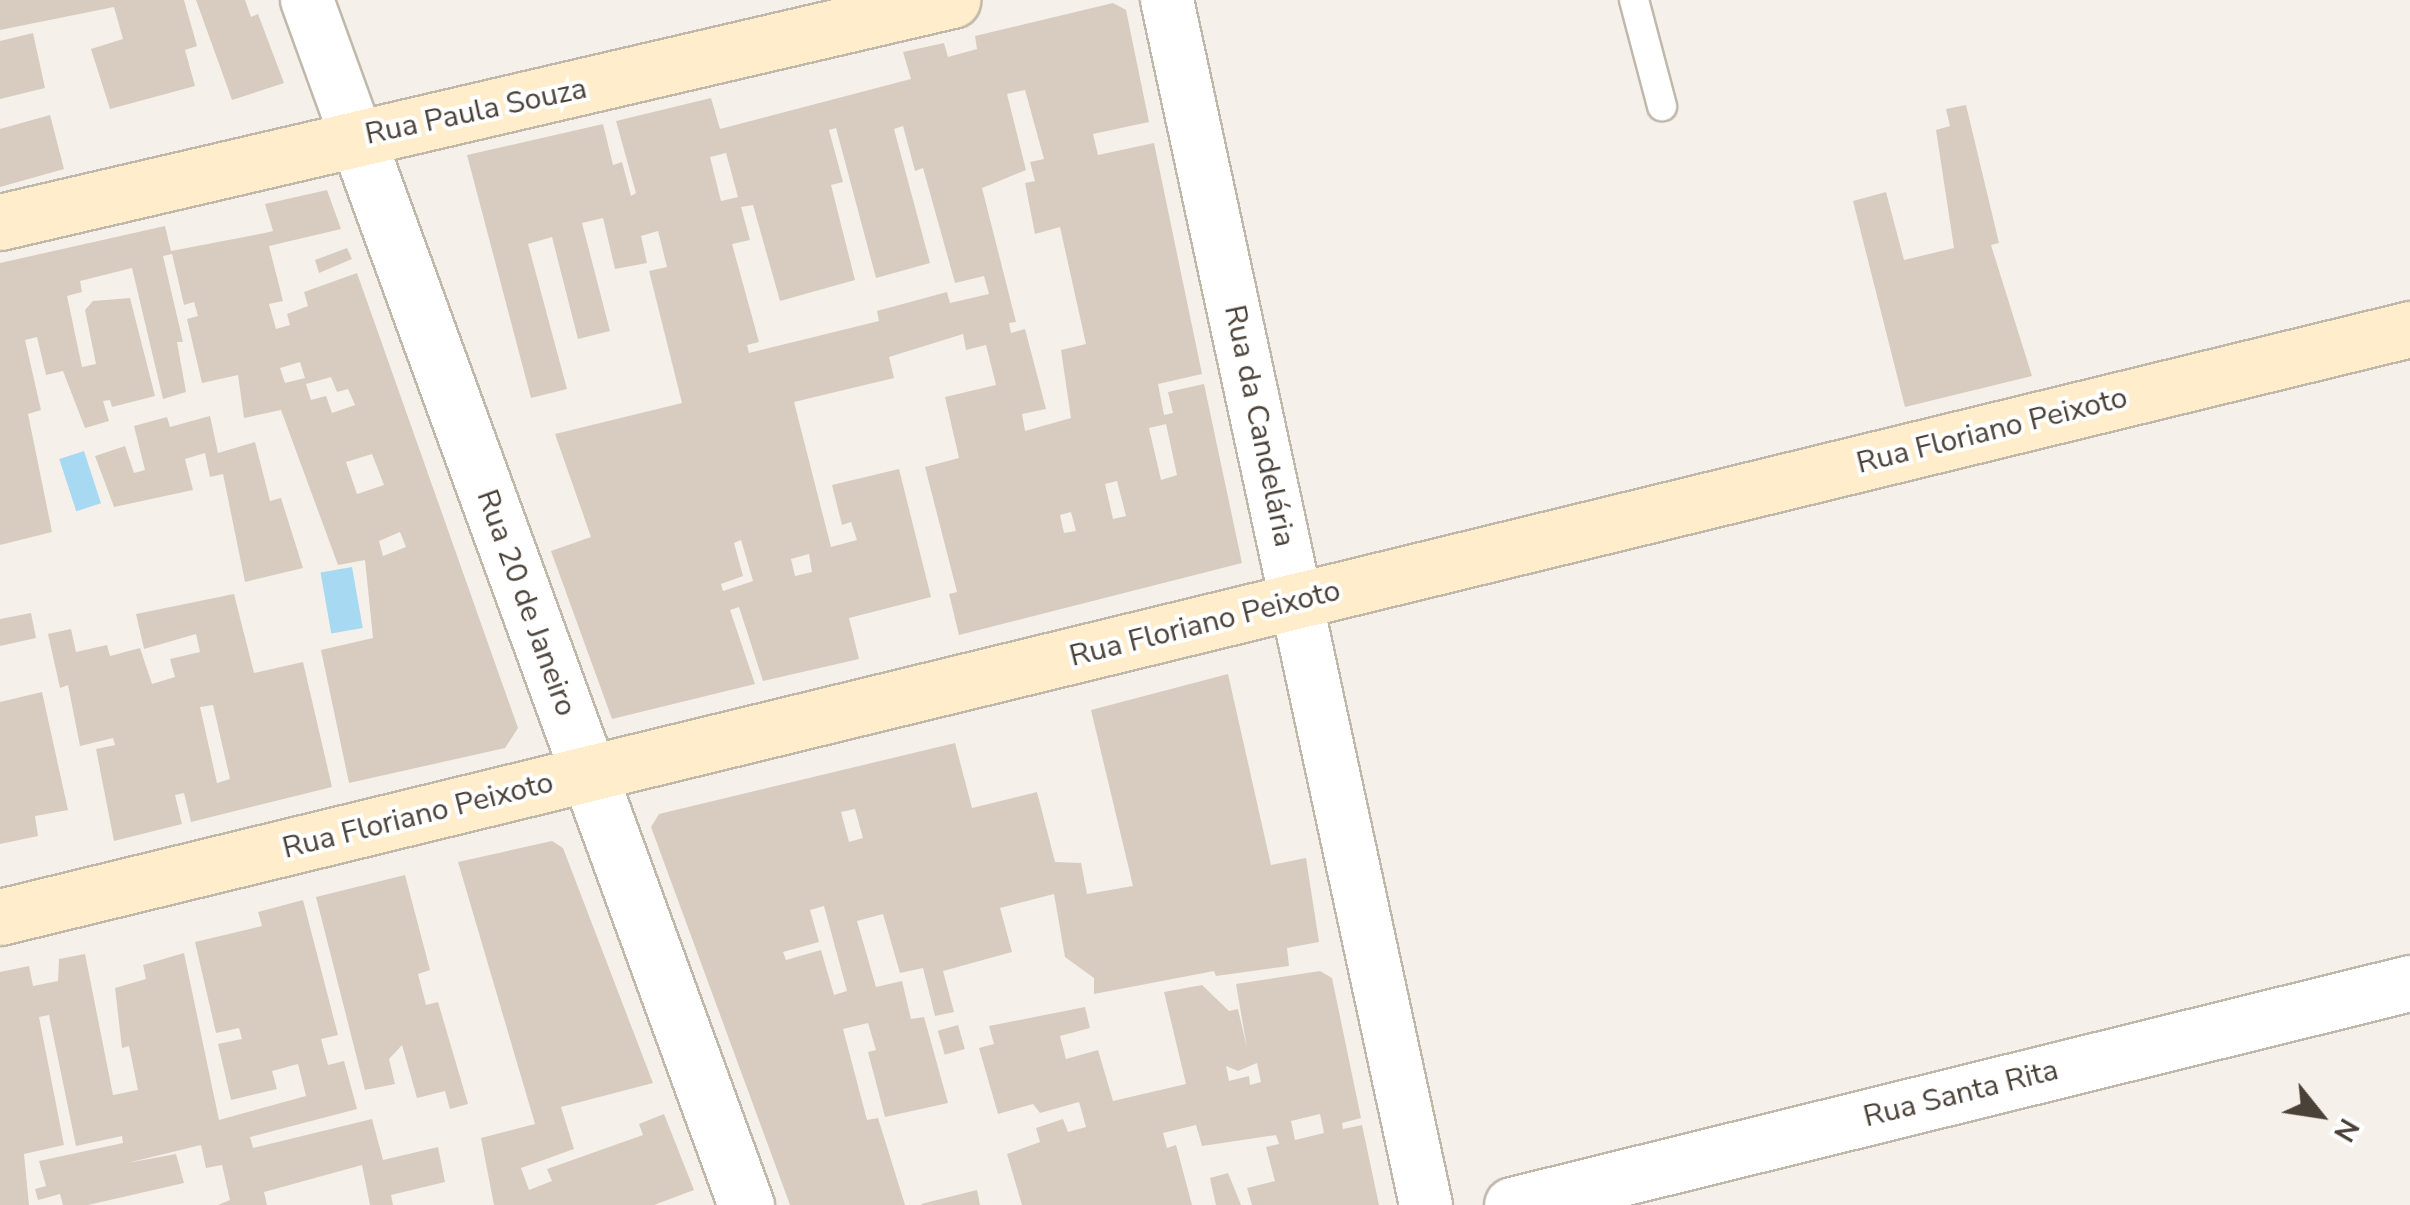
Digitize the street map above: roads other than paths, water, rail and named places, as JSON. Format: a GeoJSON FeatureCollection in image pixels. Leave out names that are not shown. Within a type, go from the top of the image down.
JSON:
{"type":"FeatureCollection","features":[{"type":"Feature","properties":{"kind":"main road","name":"Rua Paula Souza"},"geometry":{"type":"LineString","coordinates":[[0,222],[357,138],[411,130],[952,0]]}},
{"type":"Feature","properties":{"kind":"main road","name":"Rua Floriano Peixoto"},"geometry":{"type":"LineString","coordinates":[[0,917],[2410,329]]}},
{"type":"Feature","properties":{"kind":"street","name":"Rua 20 de Janeiro"},"geometry":{"type":"LineString","coordinates":[[306,0],[746,1205]]}},
{"type":"Feature","properties":{"kind":"street","name":"Rua da Candelária"},"geometry":{"type":"LineString","coordinates":[[1167,0],[1426,1205]]}},
{"type":"Feature","properties":{"kind":"street","name":"Rua Santa Rita"},"geometry":{"type":"LineString","coordinates":[[1512,1205],[2410,983]]}},
{"type":"Feature","properties":{"kind":"lane"},"geometry":{"type":"LineString","coordinates":[[1634,0],[1662,106]]}},
{"type":"Feature","properties":{"kind":"water"},"geometry":{"type":"Polygon","coordinates":[[[84,451],[101,503],[76,511],[59,459],[84,451]]]}},
{"type":"Feature","properties":{"kind":"water"},"geometry":{"type":"Polygon","coordinates":[[[352,567],[363,628],[331,634],[320,573],[352,567]]]}}]}
